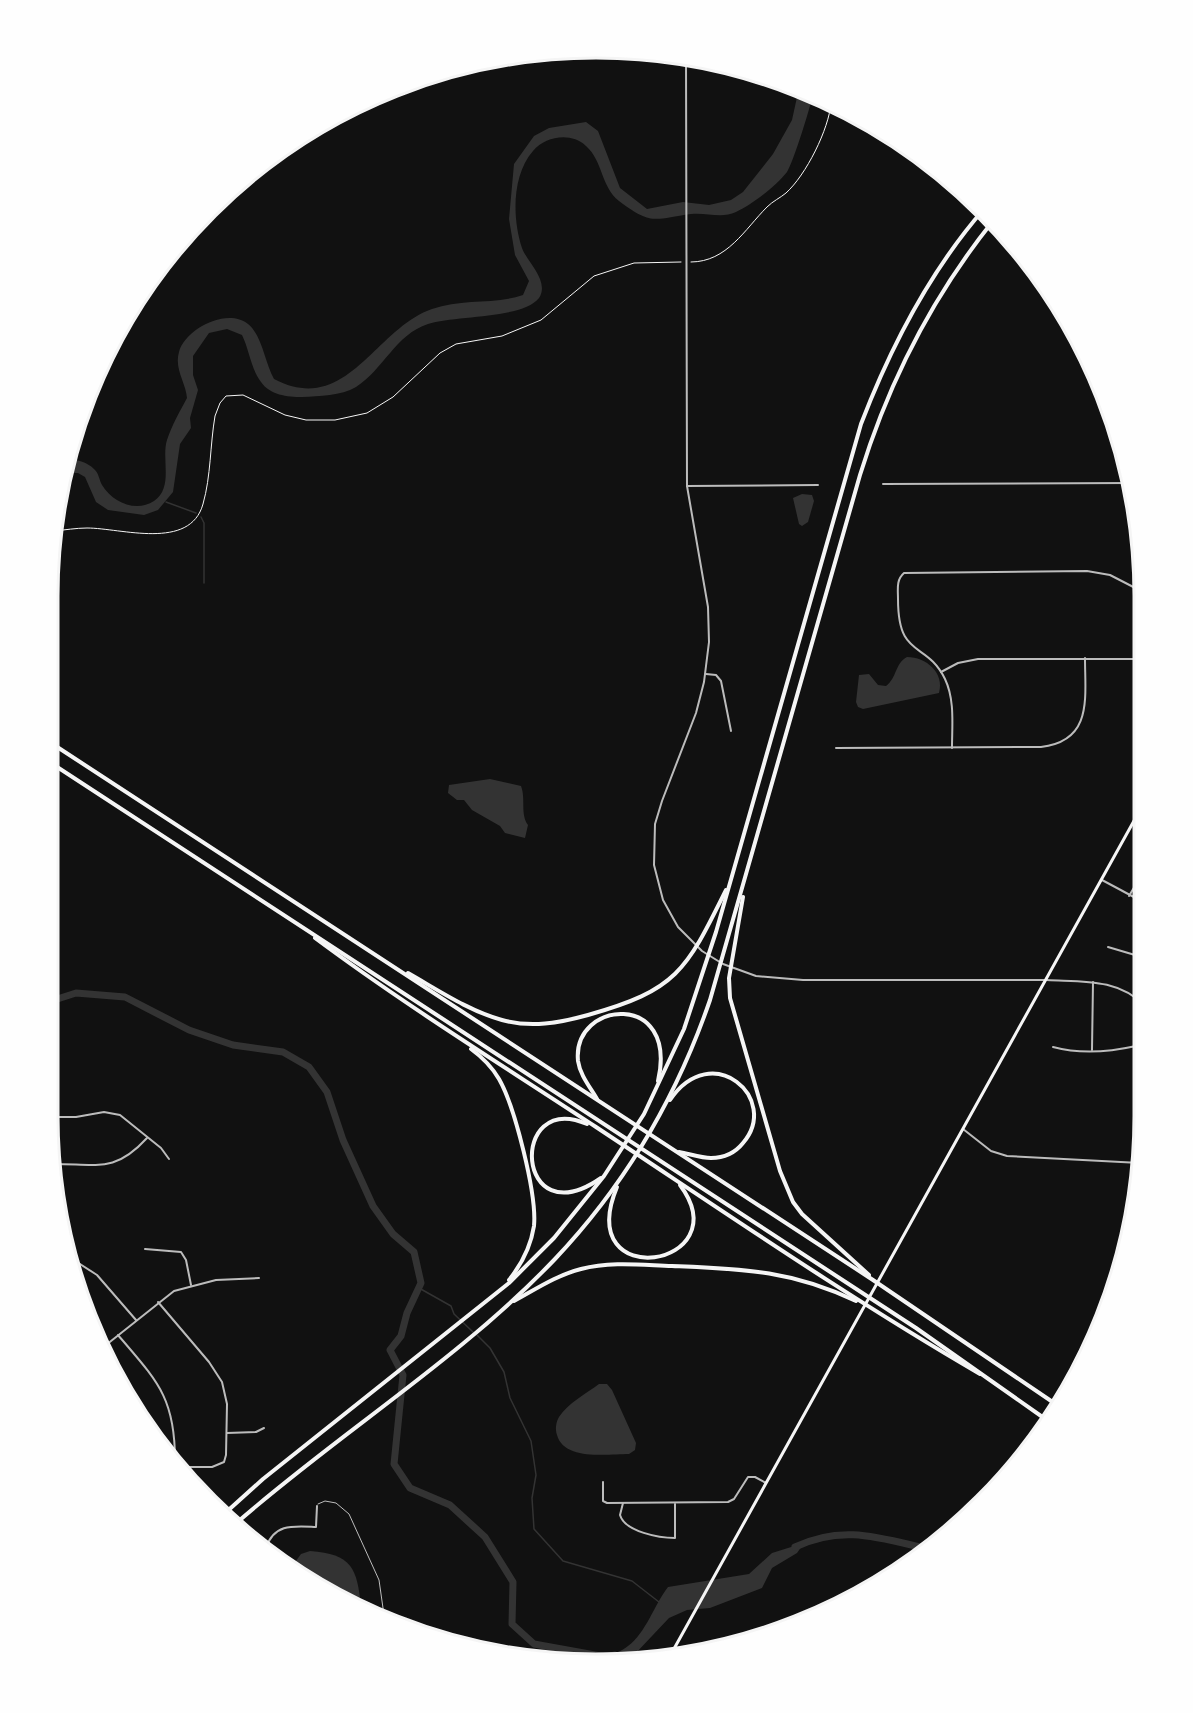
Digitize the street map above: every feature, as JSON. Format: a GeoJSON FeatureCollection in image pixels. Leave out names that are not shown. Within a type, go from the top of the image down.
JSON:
{"type":"FeatureCollection","features":[{"type":"Feature","properties":{"kind":"highway"},"geometry":{"type":"LineString","coordinates":[[229,1509],[263,1479],[470,1316],[501,1290],[554,1238],[604,1176],[656,1090],[695,998],[861,424],[892,348],[911,314],[948,254],[978,217]]}},
{"type":"Feature","properties":{"kind":"highway"},"geometry":{"type":"LineString","coordinates":[[659,1116],[703,1021],[858,482],[884,405],[932,308],[988,228]]}},
{"type":"Feature","properties":{"kind":"highway"},"geometry":{"type":"LineString","coordinates":[[58,748],[873,1280],[1052,1402]]}},
{"type":"Feature","properties":{"kind":"highway"},"geometry":{"type":"LineString","coordinates":[[58,768],[609,1127],[1006,1389],[1043,1417]]}},
{"type":"Feature","properties":{"kind":"highway"},"geometry":{"type":"LineString","coordinates":[[749,866],[735,935],[729,988],[735,1021],[775,1156],[790,1194],[802,1214],[873,1280]]}},
{"type":"Feature","properties":{"kind":"highway"},"geometry":{"type":"LineString","coordinates":[[372,953],[490,1016],[528,1024],[563,1022],[636,1000],[670,980],[686,963],[699,943],[730,882]]}},
{"type":"Feature","properties":{"kind":"highway"},"geometry":{"type":"LineString","coordinates":[[293,921],[387,990],[655,1167],[865,1304],[1006,1389]]}},
{"type":"Feature","properties":{"kind":"highway"},"geometry":{"type":"LineString","coordinates":[[597,1099],[580,1070],[580,1044],[593,1024],[614,1014],[639,1018],[656,1032],[662,1046],[663,1060],[656,1090]]}},
{"type":"Feature","properties":{"kind":"highway"},"geometry":{"type":"LineString","coordinates":[[449,1031],[478,1054],[500,1080],[513,1112],[531,1191],[534,1215],[530,1242],[518,1266],[501,1290]]}},
{"type":"Feature","properties":{"kind":"highway"},"geometry":{"type":"LineString","coordinates":[[241,1520],[480,1328],[555,1259],[620,1179],[659,1116],[684,1084],[702,1075],[719,1074],[729,1077],[749,1096],[753,1108],[753,1125],[746,1140],[735,1151],[722,1157],[709,1158],[676,1151]]}},
{"type":"Feature","properties":{"kind":"highway"},"geometry":{"type":"LineString","coordinates":[[598,1128],[576,1120],[550,1123],[540,1130],[534,1140],[530,1162],[541,1183],[550,1189],[564,1193],[582,1190],[604,1176]]}},
{"type":"Feature","properties":{"kind":"highway"},"geometry":{"type":"LineString","coordinates":[[620,1179],[609,1209],[609,1228],[621,1248],[637,1257],[648,1259],[662,1257],[676,1251],[689,1234],[693,1221],[692,1207],[678,1182]]}},
{"type":"Feature","properties":{"kind":"highway"},"geometry":{"type":"LineString","coordinates":[[508,1304],[567,1273],[592,1266],[622,1264],[780,1273],[820,1284],[865,1304]]}},
{"type":"Feature","properties":{"kind":"main road"},"geometry":{"type":"LineString","coordinates":[[674,1649],[1134,821]]}},
{"type":"Feature","properties":{"kind":"street"},"geometry":{"type":"LineString","coordinates":[[686,66],[687,486],[709,617],[706,674],[693,722],[659,809],[653,843],[654,872],[663,900],[688,938],[714,959],[739,971],[764,977],[803,980],[1093,982],[1120,989],[1134,998]]}},
{"type":"Feature","properties":{"kind":"street"},"geometry":{"type":"LineString","coordinates":[[883,484],[1122,483]]}},
{"type":"Feature","properties":{"kind":"street"},"geometry":{"type":"LineString","coordinates":[[687,486],[818,485]]}},
{"type":"Feature","properties":{"kind":"street"},"geometry":{"type":"LineString","coordinates":[[952,748],[950,690],[941,672],[908,642],[900,630],[898,594],[901,576],[913,572],[1087,571],[1110,575],[1134,587]]}},
{"type":"Feature","properties":{"kind":"street"},"geometry":{"type":"LineString","coordinates":[[836,748],[1041,747],[1069,738],[1079,726],[1085,712],[1085,658]]}},
{"type":"Feature","properties":{"kind":"street"},"geometry":{"type":"LineString","coordinates":[[941,672],[958,663],[978,659],[1134,658]]}},
{"type":"Feature","properties":{"kind":"street"},"geometry":{"type":"LineString","coordinates":[[706,674],[716,675],[721,681],[730,731]]}},
{"type":"Feature","properties":{"kind":"street"},"geometry":{"type":"LineString","coordinates":[[1102,880],[1134,898]]}},
{"type":"Feature","properties":{"kind":"street"},"geometry":{"type":"LineString","coordinates":[[1129,896],[1134,888]]}},
{"type":"Feature","properties":{"kind":"street"},"geometry":{"type":"LineString","coordinates":[[1108,947],[1134,955]]}},
{"type":"Feature","properties":{"kind":"street"},"geometry":{"type":"LineString","coordinates":[[1092,1050],[1093,982]]}},
{"type":"Feature","properties":{"kind":"street"},"geometry":{"type":"LineString","coordinates":[[1053,1047],[1066,1050],[1112,1051],[1134,1046]]}},
{"type":"Feature","properties":{"kind":"street"},"geometry":{"type":"LineString","coordinates":[[58,1116],[111,1112],[124,1117],[160,1148],[169,1159]]}},
{"type":"Feature","properties":{"kind":"street"},"geometry":{"type":"LineString","coordinates":[[963,1129],[992,1151],[1007,1156],[1132,1163]]}},
{"type":"Feature","properties":{"kind":"street"},"geometry":{"type":"LineString","coordinates":[[61,1164],[117,1162],[131,1155],[147,1137]]}},
{"type":"Feature","properties":{"kind":"street"},"geometry":{"type":"LineString","coordinates":[[145,1249],[173,1249],[181,1252],[186,1260],[191,1285]]}},
{"type":"Feature","properties":{"kind":"street"},"geometry":{"type":"LineString","coordinates":[[79,1264],[97,1275],[136,1320]]}},
{"type":"Feature","properties":{"kind":"street"},"geometry":{"type":"LineString","coordinates":[[109,1343],[174,1291],[191,1285],[231,1278],[259,1278]]}},
{"type":"Feature","properties":{"kind":"street"},"geometry":{"type":"LineString","coordinates":[[158,1302],[219,1376],[226,1396],[226,1455],[222,1464],[212,1467],[189,1467]]}},
{"type":"Feature","properties":{"kind":"street"},"geometry":{"type":"LineString","coordinates":[[118,1335],[164,1394],[173,1423],[174,1449]]}},
{"type":"Feature","properties":{"kind":"street"},"geometry":{"type":"LineString","coordinates":[[226,1433],[256,1432],[264,1428]]}},
{"type":"Feature","properties":{"kind":"street"},"geometry":{"type":"LineString","coordinates":[[603,1482],[604,1502],[622,1503],[730,1502],[748,1477],[755,1477],[766,1483]]}},
{"type":"Feature","properties":{"kind":"street"},"geometry":{"type":"LineString","coordinates":[[622,1503],[620,1516],[628,1525],[656,1537],[675,1538],[675,1503]]}},
{"type":"Feature","properties":{"kind":"street"},"geometry":{"type":"LineString","coordinates":[[268,1542],[271,1536],[281,1528],[316,1527],[317,1506]]}},
{"type":"Feature","properties":{"kind":"lane"},"geometry":{"type":"LineString","coordinates":[[317,1506],[323,1501],[330,1502],[341,1506],[349,1514],[379,1580],[383,1610]]}},
{"type":"Feature","properties":{"kind":"path"},"geometry":{"type":"LineString","coordinates":[[63,530],[87,528],[145,533],[186,528],[200,512],[203,504],[215,416],[220,403],[226,396],[243,395],[285,415],[306,420],[335,420],[367,413],[393,397],[440,353],[456,344],[502,336],[541,320],[594,276],[634,263],[700,262],[725,250],[745,234],[768,207],[787,192],[827,126],[829,112]]}},
{"type":"Feature","properties":{"kind":"shaded area"},"geometry":{"type":"Polygon","coordinates":[[[797,97],[811,103],[802,134],[787,172],[757,200],[743,209],[725,215],[697,214],[654,219],[639,214],[613,195],[596,159],[586,146],[566,137],[545,142],[533,151],[526,161],[521,172],[516,197],[517,224],[522,248],[542,285],[539,298],[531,305],[504,313],[428,324],[407,336],[366,380],[356,387],[323,396],[291,396],[269,390],[252,365],[242,335],[227,329],[209,333],[193,356],[193,375],[198,390],[190,418],[191,428],[180,444],[173,492],[158,510],[144,515],[108,510],[96,502],[85,477],[73,473],[76,460],[85,463],[96,471],[106,491],[118,501],[132,506],[147,504],[160,495],[165,481],[167,440],[187,398],[179,370],[179,352],[189,336],[208,323],[229,318],[239,319],[248,324],[257,335],[274,379],[299,388],[321,387],[341,379],[412,319],[432,309],[523,295],[529,281],[515,255],[509,219],[514,164],[534,136],[549,128],[586,122],[598,131],[620,188],[647,209],[683,202],[709,205],[731,200],[743,192],[773,154],[792,120],[797,97]]]}},
{"type":"Feature","properties":{"kind":"shaded area"},"geometry":{"type":"Polygon","coordinates":[[[802,494],[812,495],[814,501],[808,522],[802,526],[799,524],[793,498],[802,494]]]}},
{"type":"Feature","properties":{"kind":"shaded area"},"geometry":{"type":"Polygon","coordinates":[[[907,657],[927,663],[937,673],[939,693],[863,709],[858,707],[856,702],[859,675],[869,674],[878,685],[886,686],[890,683],[900,663],[907,657]]]}},
{"type":"Feature","properties":{"kind":"shaded area"},"geometry":{"type":"Polygon","coordinates":[[[490,779],[521,786],[524,816],[528,825],[525,838],[505,833],[500,826],[472,810],[464,800],[457,800],[448,793],[449,785],[490,779]]]}},
{"type":"Feature","properties":{"kind":"shaded area"},"geometry":{"type":"Polygon","coordinates":[[[599,1384],[607,1384],[612,1390],[636,1443],[635,1450],[629,1454],[599,1455],[577,1452],[568,1449],[557,1435],[557,1423],[563,1412],[599,1384]]]}},
{"type":"Feature","properties":{"kind":"shaded area"},"geometry":{"type":"Polygon","coordinates":[[[804,1543],[797,1553],[772,1568],[762,1588],[710,1608],[687,1610],[669,1618],[636,1653],[613,1654],[623,1649],[640,1634],[668,1587],[749,1574],[772,1553],[804,1543]]]}},
{"type":"Feature","properties":{"kind":"shaded area"},"geometry":{"type":"Polygon","coordinates":[[[310,1551],[344,1560],[354,1573],[360,1599],[295,1562],[301,1554],[310,1551]]]}},
{"type":"Feature","properties":{"kind":"waterway"},"geometry":{"type":"LineString","coordinates":[[166,502],[196,513]]}},
{"type":"Feature","properties":{"kind":"waterway"},"geometry":{"type":"LineString","coordinates":[[201,517],[204,523],[204,583]]}},
{"type":"Feature","properties":{"kind":"waterway"},"geometry":{"type":"LineString","coordinates":[[58,999],[76,993],[125,997],[189,1030],[233,1045],[283,1052],[309,1067],[327,1092],[343,1140],[373,1206],[393,1234],[414,1252],[421,1283],[407,1313],[401,1336],[390,1350],[403,1375],[394,1464],[410,1488],[450,1505],[485,1537],[513,1582],[512,1624],[534,1644],[588,1654]]}},
{"type":"Feature","properties":{"kind":"waterway"},"geometry":{"type":"LineString","coordinates":[[419,1288],[451,1306],[454,1314],[473,1332]]}},
{"type":"Feature","properties":{"kind":"waterway"},"geometry":{"type":"LineString","coordinates":[[477,1335],[490,1348],[504,1372],[510,1398],[531,1441],[536,1475],[532,1498],[534,1529],[563,1561],[632,1581],[659,1602]]}},
{"type":"Feature","properties":{"kind":"waterway"},"geometry":{"type":"LineString","coordinates":[[795,1547],[828,1536],[844,1535],[875,1537],[919,1547]]}}]}
